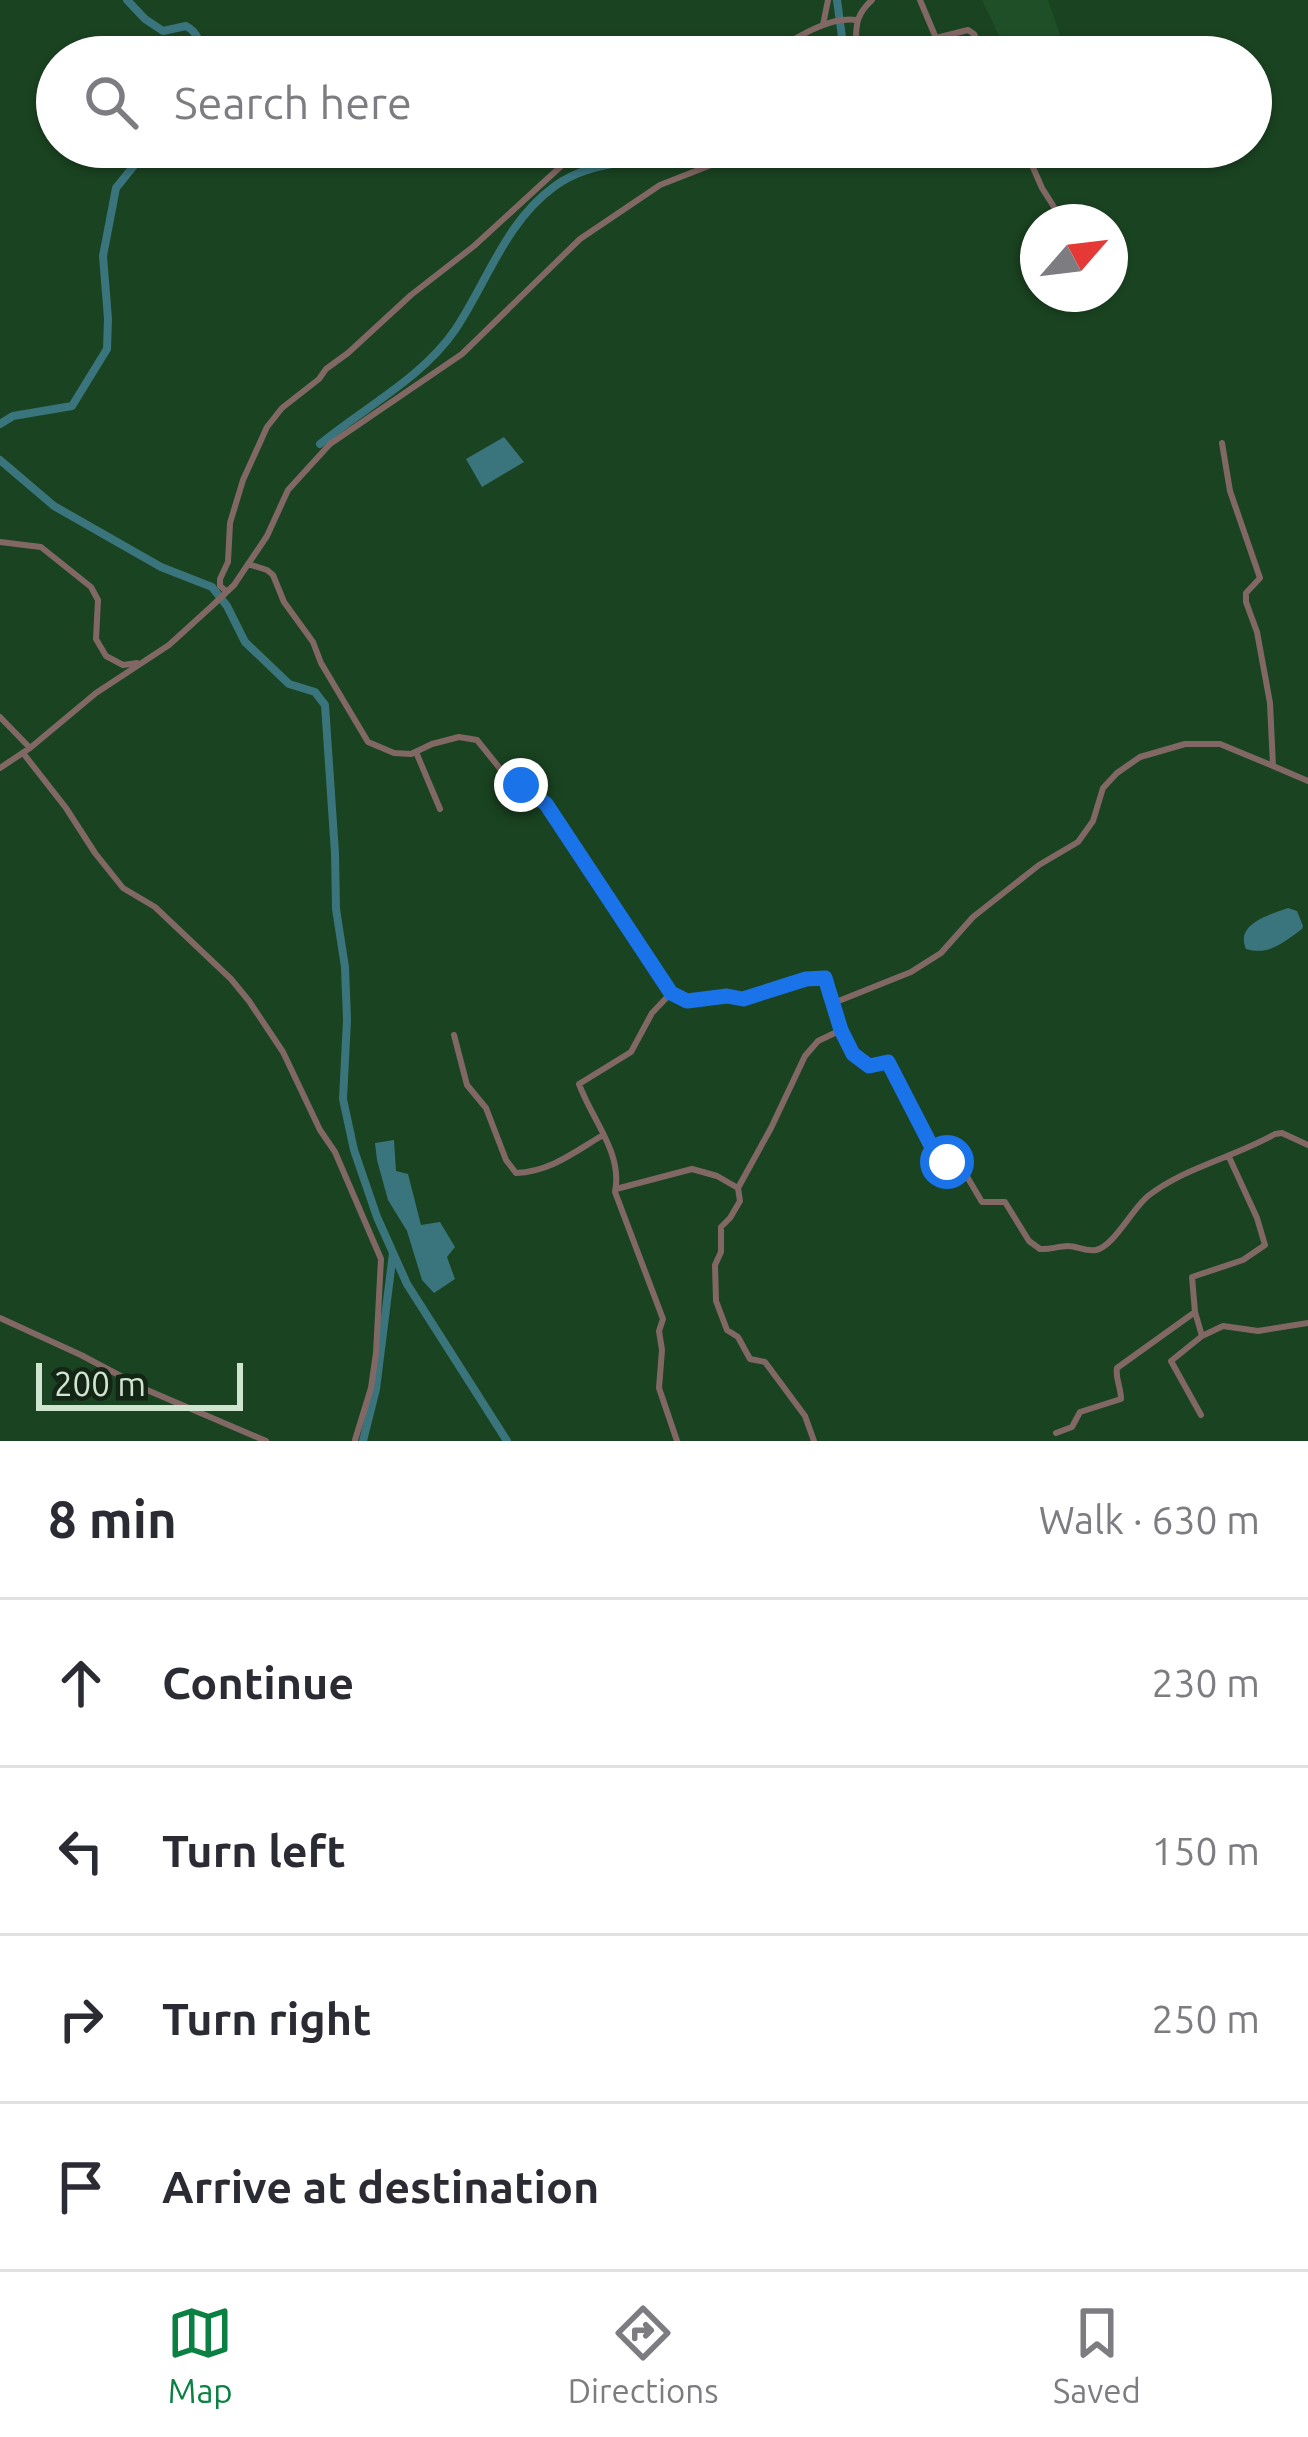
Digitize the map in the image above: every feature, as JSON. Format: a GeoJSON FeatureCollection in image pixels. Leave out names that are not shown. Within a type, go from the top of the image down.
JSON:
{"type":"FeatureCollection","features":[{"type":"Feature","properties":{"kind":"street"},"geometry":{"type":"LineString","coordinates":[[823,26],[828,0]]}},
{"type":"Feature","properties":{"kind":"street"},"geometry":{"type":"LineString","coordinates":[[855,36],[856,20],[872,0]]}},
{"type":"Feature","properties":{"kind":"street"},"geometry":{"type":"LineString","coordinates":[[920,0],[935,36]]}},
{"type":"Feature","properties":{"kind":"street"},"geometry":{"type":"LineString","coordinates":[[804,36],[845,19],[856,20]]}},
{"type":"Feature","properties":{"kind":"street"},"geometry":{"type":"LineString","coordinates":[[944,36],[968,30],[975,36]]}},
{"type":"Feature","properties":{"kind":"street"},"geometry":{"type":"LineString","coordinates":[[226,591],[220,579],[228,562],[234,508],[267,427],[282,408],[559,168]]}},
{"type":"Feature","properties":{"kind":"street"},"geometry":{"type":"LineString","coordinates":[[0,768],[96,693],[169,645],[213,605],[267,536],[288,490],[330,444],[461,354],[580,238],[660,185],[703,168]]}},
{"type":"Feature","properties":{"kind":"street"},"geometry":{"type":"LineString","coordinates":[[1033,168],[1052,204]]}},
{"type":"Feature","properties":{"kind":"street"},"geometry":{"type":"LineString","coordinates":[[1222,443],[1230,491],[1261,578],[1246,593],[1246,602],[1257,632],[1270,703],[1273,766]]}},
{"type":"Feature","properties":{"kind":"street"},"geometry":{"type":"LineString","coordinates":[[0,542],[41,547],[91,587],[98,600],[96,639],[106,656],[123,665],[140,662]]}},
{"type":"Feature","properties":{"kind":"street"},"geometry":{"type":"LineString","coordinates":[[248,564],[273,575],[284,602],[313,642],[368,742],[394,753],[416,752],[459,737],[477,740],[510,782],[546,804],[671,993],[687,1001],[743,999],[806,979],[825,978],[853,1054],[869,1066],[888,1062],[939,1161],[959,1163],[982,1202],[1005,1202],[1029,1241],[1040,1249],[1096,1250],[1108,1244],[1137,1205],[1189,1172],[1282,1133],[1308,1145]]}},
{"type":"Feature","properties":{"kind":"street"},"geometry":{"type":"LineString","coordinates":[[0,718],[123,888],[155,907],[249,1001],[284,1052],[335,1152],[381,1259],[376,1353],[357,1441]]}},
{"type":"Feature","properties":{"kind":"street"},"geometry":{"type":"LineString","coordinates":[[831,1004],[911,972],[941,953],[973,917],[1039,865],[1078,842],[1093,821],[1102,788],[1140,757],[1185,744],[1220,744],[1308,781]]}},
{"type":"Feature","properties":{"kind":"street"},"geometry":{"type":"LineString","coordinates":[[416,752],[440,809]]}},
{"type":"Feature","properties":{"kind":"street"},"geometry":{"type":"LineString","coordinates":[[671,993],[652,1013],[631,1052],[579,1084],[614,1156],[615,1190],[663,1319],[659,1388],[677,1441]]}},
{"type":"Feature","properties":{"kind":"street"},"geometry":{"type":"LineString","coordinates":[[814,1441],[805,1416],[765,1362],[750,1359],[738,1337],[727,1330],[714,1279],[722,1252],[721,1227],[740,1202],[738,1188],[805,1056],[818,1041],[841,1030]]}},
{"type":"Feature","properties":{"kind":"street"},"geometry":{"type":"LineString","coordinates":[[454,1035],[466,1085],[486,1108],[506,1160],[517,1173],[549,1167],[604,1135]]}},
{"type":"Feature","properties":{"kind":"street"},"geometry":{"type":"LineString","coordinates":[[1202,1336],[1192,1277],[1243,1261],[1265,1245],[1229,1157]]}},
{"type":"Feature","properties":{"kind":"street"},"geometry":{"type":"LineString","coordinates":[[615,1190],[692,1169],[738,1188]]}},
{"type":"Feature","properties":{"kind":"street"},"geometry":{"type":"LineString","coordinates":[[1056,1433],[1072,1427],[1080,1412],[1120,1399],[1117,1368],[1195,1312]]}},
{"type":"Feature","properties":{"kind":"street"},"geometry":{"type":"LineString","coordinates":[[0,1318],[146,1390],[266,1441]]}},
{"type":"Feature","properties":{"kind":"street"},"geometry":{"type":"LineString","coordinates":[[1201,1414],[1172,1361],[1202,1336],[1223,1326],[1258,1331],[1308,1323]]}},
{"type":"Feature","properties":{"kind":"shaded area"},"geometry":{"type":"Polygon","coordinates":[[[982,0],[1048,0],[1060,35],[1058,36],[999,36],[982,0]]]}},
{"type":"Feature","properties":{"kind":"water"},"geometry":{"type":"Polygon","coordinates":[[[504,437],[524,462],[482,487],[466,459],[504,437]]]}},
{"type":"Feature","properties":{"kind":"water"},"geometry":{"type":"Polygon","coordinates":[[[1288,908],[1297,911],[1302,929],[1269,949],[1246,949],[1249,927],[1288,908]]]}},
{"type":"Feature","properties":{"kind":"water"},"geometry":{"type":"Polygon","coordinates":[[[394,1140],[396,1171],[408,1174],[421,1225],[440,1222],[455,1247],[447,1257],[455,1279],[434,1293],[422,1280],[407,1231],[388,1200],[377,1160],[375,1143],[394,1140]]]}},
{"type":"Feature","properties":{"kind":"waterway"},"geometry":{"type":"LineString","coordinates":[[127,0],[163,31],[186,26],[196,36]]}},
{"type":"Feature","properties":{"kind":"waterway"},"geometry":{"type":"LineString","coordinates":[[837,0],[842,36]]}},
{"type":"Feature","properties":{"kind":"waterway"},"geometry":{"type":"LineString","coordinates":[[0,424],[13,416],[72,406],[107,349],[103,256],[116,188],[132,168]]}},
{"type":"Feature","properties":{"kind":"waterway"},"geometry":{"type":"LineString","coordinates":[[320,444],[442,347],[510,234],[538,201],[570,177],[597,168]]}},
{"type":"Feature","properties":{"kind":"waterway"},"geometry":{"type":"LineString","coordinates":[[0,460],[54,506],[161,567],[212,587],[245,642],[289,684],[315,692],[325,705],[336,909],[345,967],[343,1099],[354,1150],[407,1284],[507,1441]]}},
{"type":"Feature","properties":{"kind":"waterway"},"geometry":{"type":"LineString","coordinates":[[363,1441],[376,1389],[393,1253]]}},
{"type":"Feature","properties":{"kind":"route"},"geometry":{"type":"LineString","coordinates":[[521,785],[546,804],[671,993],[687,1001],[743,999],[806,979],[825,978],[853,1054],[869,1066],[888,1062],[939,1161],[947,1162]]}}]}
